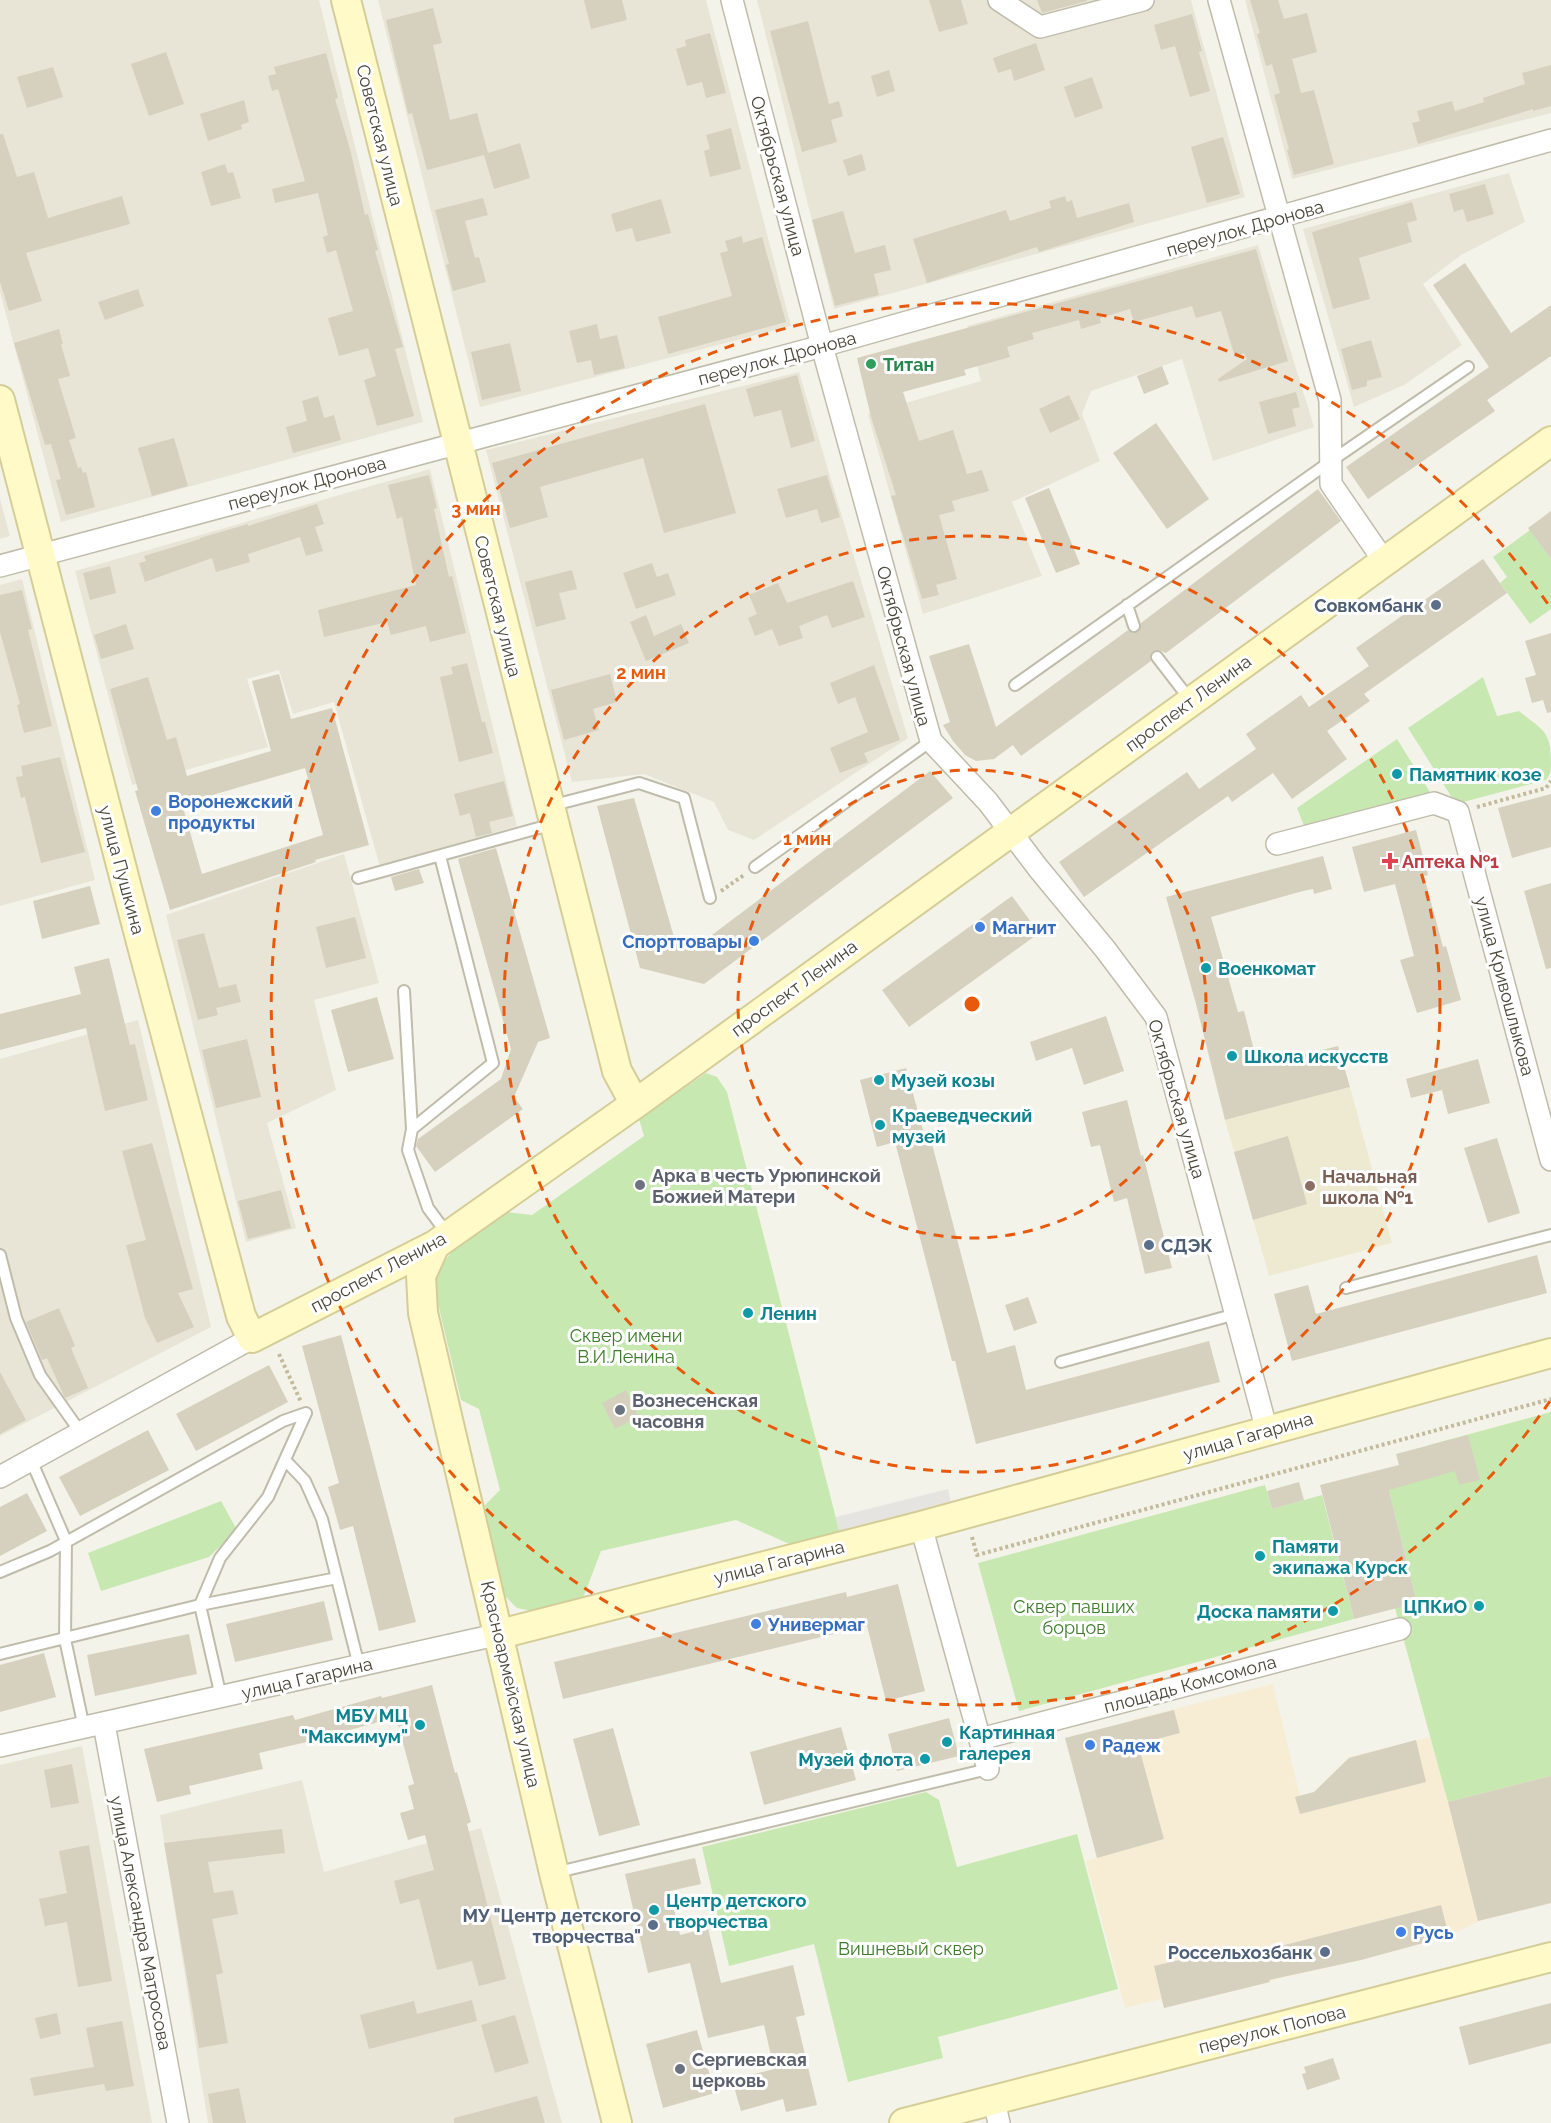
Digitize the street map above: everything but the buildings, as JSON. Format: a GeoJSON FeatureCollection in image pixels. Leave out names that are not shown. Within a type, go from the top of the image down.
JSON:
{"type":"FeatureCollection","features":[{"type":"Feature","properties":{"kind":"main road","name":"Советская улица"},"geometry":{"type":"LineString","coordinates":[[346,0],[617,1071],[635,1104]]}},
{"type":"Feature","properties":{"kind":"main road","name":"улица Пушкина"},"geometry":{"type":"LineString","coordinates":[[0,400],[241,1316],[252,1338]]}},
{"type":"Feature","properties":{"kind":"main road","name":"проспект Ленина"},"geometry":{"type":"LineString","coordinates":[[252,1338],[441,1240],[635,1104],[1551,441]]}},
{"type":"Feature","properties":{"kind":"main road","name":"Красноармейская улица"},"geometry":{"type":"LineString","coordinates":[[441,1240],[421,1276],[423,1313],[500,1634],[554,1873],[617,2123]]}},
{"type":"Feature","properties":{"kind":"main road","name":"улица Гагарина"},"geometry":{"type":"LineString","coordinates":[[500,1634],[966,1514],[1551,1353]]}},
{"type":"Feature","properties":{"kind":"main road","name":"переулок Попова"},"geometry":{"type":"LineString","coordinates":[[904,2123],[997,2112],[1551,1957]]}},
{"type":"Feature","properties":{"kind":"street","name":"Октябрьская улица"},"geometry":{"type":"LineString","coordinates":[[732,0],[822,346],[931,741],[988,802],[1156,1017],[1268,1431]]}},
{"type":"Feature","properties":{"kind":"street"},"geometry":{"type":"LineString","coordinates":[[999,0],[1040,27],[1143,0]]}},
{"type":"Feature","properties":{"kind":"street"},"geometry":{"type":"LineString","coordinates":[[1219,0],[1330,400],[1331,484],[1384,561]]}},
{"type":"Feature","properties":{"kind":"street","name":"переулок Дронова"},"geometry":{"type":"LineString","coordinates":[[0,566],[822,346],[1551,140]]}},
{"type":"Feature","properties":{"kind":"street"},"geometry":{"type":"LineString","coordinates":[[1277,844],[1434,803],[1458,812]]}},
{"type":"Feature","properties":{"kind":"street","name":"улица Кривошлыкова"},"geometry":{"type":"LineString","coordinates":[[1458,812],[1551,1160]]}},
{"type":"Feature","properties":{"kind":"street","name":"проспект Ленина"},"geometry":{"type":"LineString","coordinates":[[0,1477],[252,1338]]}},
{"type":"Feature","properties":{"kind":"street"},"geometry":{"type":"LineString","coordinates":[[921,1526],[988,1768]]}},
{"type":"Feature","properties":{"kind":"street","name":"площадь Комсомола"},"geometry":{"type":"LineString","coordinates":[[980,1739],[1400,1629]]}},
{"type":"Feature","properties":{"kind":"street","name":"улица Гагарина"},"geometry":{"type":"LineString","coordinates":[[0,1746],[500,1634]]}},
{"type":"Feature","properties":{"kind":"street","name":"улица Александра Матросова"},"geometry":{"type":"LineString","coordinates":[[94,1726],[178,2123]]}},
{"type":"Feature","properties":{"kind":"lane"},"geometry":{"type":"LineString","coordinates":[[1015,685],[1467,367]]}},
{"type":"Feature","properties":{"kind":"lane"},"geometry":{"type":"LineString","coordinates":[[1127,605],[1134,626]]}},
{"type":"Feature","properties":{"kind":"lane"},"geometry":{"type":"LineString","coordinates":[[1157,657],[1191,701]]}},
{"type":"Feature","properties":{"kind":"lane"},"geometry":{"type":"LineString","coordinates":[[755,867],[931,741]]}},
{"type":"Feature","properties":{"kind":"lane"},"geometry":{"type":"LineString","coordinates":[[358,878],[440,856],[639,783],[684,798],[710,898]]}},
{"type":"Feature","properties":{"kind":"lane"},"geometry":{"type":"LineString","coordinates":[[412,1129],[493,1063],[440,856]]}},
{"type":"Feature","properties":{"kind":"lane"},"geometry":{"type":"LineString","coordinates":[[404,992],[412,1129],[408,1150],[441,1240]]}},
{"type":"Feature","properties":{"kind":"lane"},"geometry":{"type":"LineString","coordinates":[[1346,1288],[1551,1235]]}},
{"type":"Feature","properties":{"kind":"lane"},"geometry":{"type":"LineString","coordinates":[[0,1255],[16,1318],[40,1375],[81,1433]]}},
{"type":"Feature","properties":{"kind":"lane"},"geometry":{"type":"LineString","coordinates":[[1061,1362],[1236,1314]]}},
{"type":"Feature","properties":{"kind":"lane"},"geometry":{"type":"LineString","coordinates":[[221,1697],[200,1605],[220,1558],[268,1497],[306,1413]]}},
{"type":"Feature","properties":{"kind":"lane"},"geometry":{"type":"LineString","coordinates":[[0,1572],[66,1541],[283,1421],[306,1413]]}},
{"type":"Feature","properties":{"kind":"lane"},"geometry":{"type":"LineString","coordinates":[[32,1460],[66,1541],[65,1639],[94,1726]]}},
{"type":"Feature","properties":{"kind":"lane"},"geometry":{"type":"LineString","coordinates":[[285,1460],[305,1481],[322,1519],[359,1666]]}},
{"type":"Feature","properties":{"kind":"lane"},"geometry":{"type":"LineString","coordinates":[[0,1654],[200,1605],[337,1578]]}},
{"type":"Feature","properties":{"kind":"lane"},"geometry":{"type":"LineString","coordinates":[[554,1873],[988,1768]]}},
{"type":"Feature","properties":{"kind":"path"},"geometry":{"type":"LineString","coordinates":[[1458,812],[1546,788],[1551,781]]}},
{"type":"Feature","properties":{"kind":"path"},"geometry":{"type":"LineString","coordinates":[[710,898],[755,867]]}},
{"type":"Feature","properties":{"kind":"path"},"geometry":{"type":"LineString","coordinates":[[279,1354],[306,1413]]}},
{"type":"Feature","properties":{"kind":"path"},"geometry":{"type":"LineString","coordinates":[[966,1514],[977,1556],[1551,1399]]}},
{"type":"Feature","properties":{"kind":"shaded area"},"geometry":{"type":"Polygon","coordinates":[[[0,0],[319,0],[423,422],[61,522],[0,292],[0,0]]]}},
{"type":"Feature","properties":{"kind":"shaded area"},"geometry":{"type":"Polygon","coordinates":[[[378,0],[706,0],[791,326],[480,407],[378,0]]]}},
{"type":"Feature","properties":{"kind":"shaded area"},"geometry":{"type":"Polygon","coordinates":[[[757,0],[1191,0],[1245,197],[834,309],[757,0]]]}},
{"type":"Feature","properties":{"kind":"shaded area"},"geometry":{"type":"Polygon","coordinates":[[[1245,0],[1551,0],[1551,113],[1292,179],[1245,0]]]}},
{"type":"Feature","properties":{"kind":"shaded area"},"geometry":{"type":"Polygon","coordinates":[[[1509,173],[1525,222],[1461,255],[1423,284],[1462,345],[1404,385],[1354,407],[1303,229],[1509,173]]]}},
{"type":"Feature","properties":{"kind":"shaded area"},"geometry":{"type":"Polygon","coordinates":[[[1258,245],[1314,427],[1213,461],[1182,359],[1091,391],[1082,414],[1100,461],[1012,502],[1042,576],[923,614],[868,414],[981,381],[967,326],[1258,245]]]}},
{"type":"Feature","properties":{"kind":"shaded area"},"geometry":{"type":"Polygon","coordinates":[[[799,372],[908,738],[754,840],[728,830],[714,802],[644,774],[572,782],[486,450],[799,372]]]}},
{"type":"Feature","properties":{"kind":"shaded area"},"geometry":{"type":"Polygon","coordinates":[[[430,469],[517,826],[380,867],[334,702],[293,714],[279,670],[247,679],[268,747],[132,785],[75,571],[430,469]]]}},
{"type":"Feature","properties":{"kind":"shaded area"},"geometry":{"type":"Polygon","coordinates":[[[0,499],[10,536],[0,539],[0,499]]]}},
{"type":"Feature","properties":{"kind":"shaded area"},"geometry":{"type":"Polygon","coordinates":[[[22,579],[95,880],[0,906],[0,585],[22,579]]]}},
{"type":"Feature","properties":{"kind":"shaded area"},"geometry":{"type":"Polygon","coordinates":[[[344,854],[379,983],[314,1000],[336,1090],[267,1123],[296,1228],[246,1242],[166,915],[344,854]]]}},
{"type":"Feature","properties":{"kind":"shaded area"},"geometry":{"type":"Polygon","coordinates":[[[138,1020],[211,1327],[0,1436],[0,1059],[138,1020]]]}},
{"type":"Feature","properties":{"kind":"shaded area","name":"Начальная школа №1"},"geometry":{"type":"Polygon","coordinates":[[[1350,1087],[1392,1243],[1269,1276],[1225,1120],[1350,1087]]]}},
{"type":"Feature","properties":{"kind":"shaded area"},"geometry":{"type":"Polygon","coordinates":[[[948,1489],[952,1506],[840,1534],[836,1517],[948,1489]]]}},
{"type":"Feature","properties":{"kind":"shaded area"},"geometry":{"type":"Polygon","coordinates":[[[1273,1684],[1300,1796],[1314,1792],[1349,1757],[1430,1737],[1448,1802],[1551,1776],[1551,1903],[1479,1921],[1449,1936],[1361,1960],[1275,1979],[1164,2008],[1161,1999],[1125,2008],[1086,1861],[1164,1839],[1131,1720],[1273,1684]]]}},
{"type":"Feature","properties":{"kind":"shaded area"},"geometry":{"type":"Polygon","coordinates":[[[82,1746],[152,2123],[0,2123],[0,1765],[82,1746]]]}},
{"type":"Feature","properties":{"kind":"shaded area"},"geometry":{"type":"Polygon","coordinates":[[[302,1780],[324,1872],[481,1828],[562,2123],[208,2123],[160,1815],[302,1780]]]}},
{"type":"Feature","properties":{"kind":"green space"},"geometry":{"type":"Polygon","coordinates":[[[1530,530],[1551,559],[1551,609],[1530,624],[1500,583],[1507,577],[1493,557],[1530,530]]]}},
{"type":"Feature","properties":{"kind":"green space"},"geometry":{"type":"Polygon","coordinates":[[[1483,677],[1497,716],[1519,711],[1544,732],[1551,751],[1550,772],[1546,780],[1456,804],[1408,728],[1483,677]]]}},
{"type":"Feature","properties":{"kind":"green space"},"geometry":{"type":"Polygon","coordinates":[[[1397,739],[1430,792],[1304,826],[1297,808],[1397,739]]]}},
{"type":"Feature","properties":{"kind":"green space","name":"Сквер имени В.И.Ленина"},"geometry":{"type":"Polygon","coordinates":[[[706,1073],[717,1077],[727,1092],[840,1534],[794,1546],[736,1520],[601,1551],[583,1598],[532,1611],[517,1608],[505,1596],[484,1506],[500,1490],[479,1409],[461,1400],[434,1287],[438,1273],[444,1262],[461,1243],[506,1212],[532,1215],[644,1136],[639,1119],[706,1073]]]}},
{"type":"Feature","properties":{"kind":"green space","name":"ЦПКиО"},"geometry":{"type":"Polygon","coordinates":[[[1551,1412],[1551,1776],[1448,1802],[1395,1608],[1417,1603],[1389,1490],[1429,1445],[1551,1412]]]}},
{"type":"Feature","properties":{"kind":"green space","name":"Сквер павших борцов"},"geometry":{"type":"Polygon","coordinates":[[[1265,1485],[1272,1509],[1322,1495],[1354,1619],[1019,1711],[978,1563],[1265,1485]]]}},
{"type":"Feature","properties":{"kind":"green space"},"geometry":{"type":"Polygon","coordinates":[[[221,1501],[237,1530],[209,1557],[101,1591],[88,1553],[221,1501]]]}},
{"type":"Feature","properties":{"kind":"green space","name":"Вишневый сквер"},"geometry":{"type":"Polygon","coordinates":[[[926,1792],[939,1800],[957,1867],[1077,1834],[1118,1989],[938,2037],[943,2058],[848,2082],[814,1944],[729,1966],[702,1847],[926,1792]]]}},
{"type":"Feature","properties":{"kind":"place","name":"Титан"},"geometry":{"type":"Point","coordinates":[871,364]}},
{"type":"Feature","properties":{"kind":"place","name":"Совкомбанк"},"geometry":{"type":"Point","coordinates":[1436,605]}},
{"type":"Feature","properties":{"kind":"place","name":"Памятник козе"},"geometry":{"type":"Point","coordinates":[1397,774]}},
{"type":"Feature","properties":{"kind":"place","name":"Воронежский продукты"},"geometry":{"type":"Point","coordinates":[156,811]}},
{"type":"Feature","properties":{"kind":"place","name":"Аптека №1"},"geometry":{"type":"Point","coordinates":[1390,861]}},
{"type":"Feature","properties":{"kind":"place","name":"Магнит"},"geometry":{"type":"Point","coordinates":[980,927]}},
{"type":"Feature","properties":{"kind":"place","name":"Спорттовары"},"geometry":{"type":"Point","coordinates":[754,941]}},
{"type":"Feature","properties":{"kind":"place","name":"Военкомат"},"geometry":{"type":"Point","coordinates":[1206,968]}},
{"type":"Feature","properties":{"kind":"place","name":"Школа искусств"},"geometry":{"type":"Point","coordinates":[1232,1056]}},
{"type":"Feature","properties":{"kind":"place","name":"Музей козы"},"geometry":{"type":"Point","coordinates":[879,1080]}},
{"type":"Feature","properties":{"kind":"place","name":"Краеведческий музей"},"geometry":{"type":"Point","coordinates":[880,1125]}},
{"type":"Feature","properties":{"kind":"place","name":"Арка в честь Урюпинской Божией Матери"},"geometry":{"type":"Point","coordinates":[640,1185]}},
{"type":"Feature","properties":{"kind":"place","name":"Начальная школа №1"},"geometry":{"type":"Point","coordinates":[1310,1186]}},
{"type":"Feature","properties":{"kind":"place","name":"СДЭК"},"geometry":{"type":"Point","coordinates":[1149,1245]}},
{"type":"Feature","properties":{"kind":"place","name":"Ленин"},"geometry":{"type":"Point","coordinates":[748,1313]}},
{"type":"Feature","properties":{"kind":"place","name":"Вознесенская часовня"},"geometry":{"type":"Point","coordinates":[620,1410]}},
{"type":"Feature","properties":{"kind":"place","name":"Памяти экипажа Курск"},"geometry":{"type":"Point","coordinates":[1260,1556]}},
{"type":"Feature","properties":{"kind":"place","name":"ЦПКиО"},"geometry":{"type":"Point","coordinates":[1479,1606]}},
{"type":"Feature","properties":{"kind":"place","name":"Доска памяти"},"geometry":{"type":"Point","coordinates":[1333,1611]}},
{"type":"Feature","properties":{"kind":"place","name":"Универмаг"},"geometry":{"type":"Point","coordinates":[756,1624]}},
{"type":"Feature","properties":{"kind":"place","name":"МБУ МЦ \"Максимум\""},"geometry":{"type":"Point","coordinates":[420,1725]}},
{"type":"Feature","properties":{"kind":"place","name":"Картинная галерея"},"geometry":{"type":"Point","coordinates":[947,1742]}},
{"type":"Feature","properties":{"kind":"place","name":"Радеж"},"geometry":{"type":"Point","coordinates":[1090,1745]}},
{"type":"Feature","properties":{"kind":"place","name":"Музей флота"},"geometry":{"type":"Point","coordinates":[925,1759]}},
{"type":"Feature","properties":{"kind":"place","name":"Центр детского творчества"},"geometry":{"type":"Point","coordinates":[654,1910]}},
{"type":"Feature","properties":{"kind":"place","name":"МУ \"Центр детского творчества\""},"geometry":{"type":"Point","coordinates":[653,1925]}},
{"type":"Feature","properties":{"kind":"place","name":"Русь"},"geometry":{"type":"Point","coordinates":[1401,1932]}},
{"type":"Feature","properties":{"kind":"place","name":"Россельхозбанк"},"geometry":{"type":"Point","coordinates":[1325,1952]}},
{"type":"Feature","properties":{"kind":"place","name":"Сергиевская церковь"},"geometry":{"type":"Point","coordinates":[680,2069]}}]}
